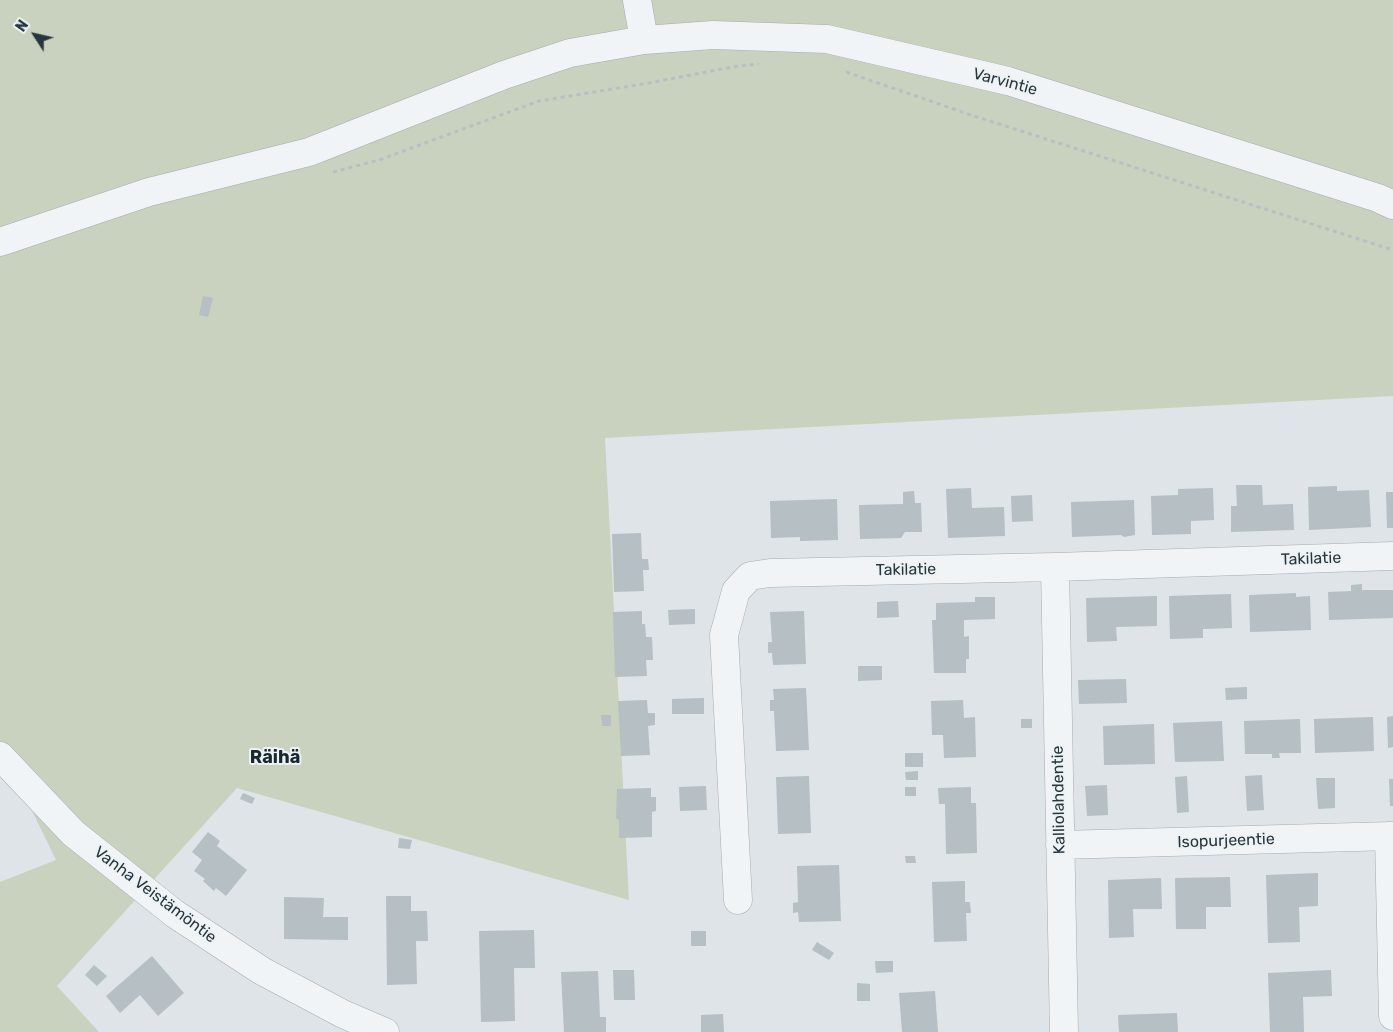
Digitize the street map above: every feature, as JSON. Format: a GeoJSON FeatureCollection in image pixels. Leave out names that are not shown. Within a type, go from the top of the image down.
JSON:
{"type":"FeatureCollection","features":[{"type":"Feature","properties":{"kind":"street"},"geometry":{"type":"LineString","coordinates":[[637,0],[644,40]]}},
{"type":"Feature","properties":{"kind":"street","name":"Varvintie"},"geometry":{"type":"LineString","coordinates":[[0,242],[149,192],[309,152],[504,74],[570,54],[644,40],[713,35],[827,39],[1008,81],[1378,198],[1393,205]]}},
{"type":"Feature","properties":{"kind":"street","name":"Takilatie"},"geometry":{"type":"LineString","coordinates":[[738,900],[724,635],[736,591],[750,576],[770,573],[1054,567],[1393,556]]}},
{"type":"Feature","properties":{"kind":"street","name":"Kalliolahdentie"},"geometry":{"type":"LineString","coordinates":[[1054,567],[1064,1032]]}},
{"type":"Feature","properties":{"kind":"street","name":"Vanha Veistämöntie"},"geometry":{"type":"LineString","coordinates":[[0,756],[73,833],[175,914],[262,971],[342,1014],[385,1032]]}},
{"type":"Feature","properties":{"kind":"street"},"geometry":{"type":"LineString","coordinates":[[1391,836],[1393,1016]]}},
{"type":"Feature","properties":{"kind":"street","name":"Isopurjeentie"},"geometry":{"type":"LineString","coordinates":[[1060,845],[1391,836]]}},
{"type":"Feature","properties":{"kind":"path"},"geometry":{"type":"LineString","coordinates":[[332,172],[379,160],[539,102],[738,66],[768,63]]}},
{"type":"Feature","properties":{"kind":"path"},"geometry":{"type":"LineString","coordinates":[[842,70],[980,118],[1393,250]]}},
{"type":"Feature","properties":{"kind":"green space"},"geometry":{"type":"Polygon","coordinates":[[[0,0],[1393,0],[1393,396],[605,438],[629,900],[237,788],[57,986],[99,1032],[0,1032],[0,882],[56,860],[0,745],[0,0]]]}},
{"type":"Feature","properties":{"kind":"building"},"geometry":{"type":"Polygon","coordinates":[[[203,296],[213,298],[208,317],[199,315],[203,296]]]}},
{"type":"Feature","properties":{"kind":"building"},"geometry":{"type":"Polygon","coordinates":[[[1236,485],[1262,485],[1263,505],[1293,504],[1294,530],[1231,532],[1231,506],[1237,506],[1236,485]]]}},
{"type":"Feature","properties":{"kind":"building"},"geometry":{"type":"Polygon","coordinates":[[[1337,486],[1337,491],[1369,490],[1371,527],[1309,530],[1308,487],[1337,486]]]}},
{"type":"Feature","properties":{"kind":"building"},"geometry":{"type":"Polygon","coordinates":[[[971,488],[972,508],[1004,507],[1005,536],[948,538],[946,489],[971,488]]]}},
{"type":"Feature","properties":{"kind":"building"},"geometry":{"type":"Polygon","coordinates":[[[1213,488],[1214,520],[1191,521],[1191,534],[1152,535],[1151,496],[1178,495],[1178,489],[1213,488]]]}},
{"type":"Feature","properties":{"kind":"building"},"geometry":{"type":"Polygon","coordinates":[[[914,491],[915,503],[921,503],[922,532],[905,532],[901,538],[860,539],[859,505],[903,504],[903,492],[914,491]]]}},
{"type":"Feature","properties":{"kind":"building"},"geometry":{"type":"Polygon","coordinates":[[[1386,492],[1393,492],[1393,528],[1387,528],[1386,492]]]}},
{"type":"Feature","properties":{"kind":"building"},"geometry":{"type":"Polygon","coordinates":[[[1032,495],[1033,521],[1012,522],[1011,496],[1032,495]]]}},
{"type":"Feature","properties":{"kind":"building"},"geometry":{"type":"Polygon","coordinates":[[[837,499],[838,540],[800,541],[800,537],[771,538],[770,501],[837,499]]]}},
{"type":"Feature","properties":{"kind":"building"},"geometry":{"type":"Polygon","coordinates":[[[1134,500],[1135,535],[1124,537],[1121,535],[1072,537],[1071,502],[1134,500]]]}},
{"type":"Feature","properties":{"kind":"building"},"geometry":{"type":"Polygon","coordinates":[[[641,533],[642,559],[648,559],[649,570],[643,570],[644,591],[614,592],[612,534],[641,533]]]}},
{"type":"Feature","properties":{"kind":"building"},"geometry":{"type":"Polygon","coordinates":[[[1362,584],[1362,590],[1393,590],[1393,618],[1329,620],[1328,592],[1351,591],[1351,585],[1362,584]]]}},
{"type":"Feature","properties":{"kind":"building"},"geometry":{"type":"Polygon","coordinates":[[[1296,593],[1296,597],[1310,596],[1311,630],[1250,632],[1249,595],[1296,593]]]}},
{"type":"Feature","properties":{"kind":"building"},"geometry":{"type":"Polygon","coordinates":[[[1231,594],[1232,628],[1203,629],[1203,638],[1170,639],[1169,596],[1231,594]]]}},
{"type":"Feature","properties":{"kind":"building"},"geometry":{"type":"Polygon","coordinates":[[[1157,596],[1157,626],[1116,627],[1117,641],[1087,642],[1086,598],[1157,596]]]}},
{"type":"Feature","properties":{"kind":"building"},"geometry":{"type":"Polygon","coordinates":[[[975,597],[995,597],[995,619],[964,620],[964,637],[969,636],[969,659],[966,659],[966,673],[934,673],[932,620],[936,620],[936,603],[975,602],[975,597]]]}},
{"type":"Feature","properties":{"kind":"building"},"geometry":{"type":"Polygon","coordinates":[[[898,601],[899,617],[877,618],[877,602],[898,601]]]}},
{"type":"Feature","properties":{"kind":"building"},"geometry":{"type":"Polygon","coordinates":[[[695,609],[695,624],[669,625],[668,610],[695,609]]]}},
{"type":"Feature","properties":{"kind":"building"},"geometry":{"type":"Polygon","coordinates":[[[642,611],[642,624],[645,624],[646,637],[652,637],[653,660],[646,660],[647,676],[615,677],[613,612],[642,611]]]}},
{"type":"Feature","properties":{"kind":"building"},"geometry":{"type":"Polygon","coordinates":[[[804,611],[806,664],[773,665],[772,653],[768,653],[768,642],[772,642],[770,612],[804,611]]]}},
{"type":"Feature","properties":{"kind":"building"},"geometry":{"type":"Polygon","coordinates":[[[858,666],[882,666],[882,680],[858,681],[858,666]]]}},
{"type":"Feature","properties":{"kind":"building"},"geometry":{"type":"Polygon","coordinates":[[[1126,679],[1127,703],[1079,704],[1078,680],[1126,679]]]}},
{"type":"Feature","properties":{"kind":"building"},"geometry":{"type":"Polygon","coordinates":[[[1247,687],[1247,699],[1226,700],[1225,688],[1247,687]]]}},
{"type":"Feature","properties":{"kind":"building"},"geometry":{"type":"Polygon","coordinates":[[[806,688],[809,750],[776,751],[774,711],[770,711],[770,700],[774,700],[773,689],[806,688]]]}},
{"type":"Feature","properties":{"kind":"building"},"geometry":{"type":"Polygon","coordinates":[[[704,698],[704,714],[672,714],[672,699],[704,698]]]}},
{"type":"Feature","properties":{"kind":"building"},"geometry":{"type":"Polygon","coordinates":[[[647,700],[648,713],[655,713],[655,725],[648,726],[650,755],[621,756],[618,701],[647,700]]]}},
{"type":"Feature","properties":{"kind":"building"},"geometry":{"type":"Polygon","coordinates":[[[963,700],[964,718],[975,717],[976,757],[944,758],[943,735],[932,735],[931,701],[963,700]]]}},
{"type":"Feature","properties":{"kind":"building"},"geometry":{"type":"Polygon","coordinates":[[[601,715],[611,715],[611,726],[602,726],[601,715]]]}},
{"type":"Feature","properties":{"kind":"building"},"geometry":{"type":"Polygon","coordinates":[[[1393,716],[1393,747],[1388,748],[1387,717],[1393,716]]]}},
{"type":"Feature","properties":{"kind":"building"},"geometry":{"type":"Polygon","coordinates":[[[1373,717],[1374,751],[1315,753],[1314,719],[1373,717]]]}},
{"type":"Feature","properties":{"kind":"building"},"geometry":{"type":"Polygon","coordinates":[[[1021,719],[1032,719],[1032,728],[1021,728],[1021,719]]]}},
{"type":"Feature","properties":{"kind":"building"},"geometry":{"type":"Polygon","coordinates":[[[1300,719],[1301,753],[1279,753],[1280,758],[1272,758],[1272,754],[1245,754],[1244,721],[1300,719]]]}},
{"type":"Feature","properties":{"kind":"building"},"geometry":{"type":"Polygon","coordinates":[[[1222,721],[1224,761],[1175,762],[1173,723],[1222,721]]]}},
{"type":"Feature","properties":{"kind":"building"},"geometry":{"type":"Polygon","coordinates":[[[1154,724],[1155,764],[1104,765],[1103,726],[1154,724]]]}},
{"type":"Feature","properties":{"kind":"building"},"geometry":{"type":"Polygon","coordinates":[[[905,753],[923,753],[923,767],[905,767],[905,753]]]}},
{"type":"Feature","properties":{"kind":"building"},"geometry":{"type":"Polygon","coordinates":[[[918,771],[918,780],[906,780],[905,772],[918,771]]]}},
{"type":"Feature","properties":{"kind":"building"},"geometry":{"type":"Polygon","coordinates":[[[1262,775],[1264,810],[1247,811],[1245,776],[1262,775]]]}},
{"type":"Feature","properties":{"kind":"building"},"geometry":{"type":"Polygon","coordinates":[[[809,776],[811,833],[778,834],[776,777],[809,776]]]}},
{"type":"Feature","properties":{"kind":"building"},"geometry":{"type":"Polygon","coordinates":[[[1187,776],[1189,812],[1177,813],[1175,777],[1187,776]]]}},
{"type":"Feature","properties":{"kind":"building"},"geometry":{"type":"Polygon","coordinates":[[[1316,778],[1335,778],[1335,808],[1318,809],[1316,778]]]}},
{"type":"Feature","properties":{"kind":"building"},"geometry":{"type":"Polygon","coordinates":[[[1389,779],[1393,779],[1393,806],[1390,806],[1389,779]]]}},
{"type":"Feature","properties":{"kind":"building"},"geometry":{"type":"Polygon","coordinates":[[[1107,785],[1108,815],[1087,816],[1085,786],[1107,785]]]}},
{"type":"Feature","properties":{"kind":"building"},"geometry":{"type":"Polygon","coordinates":[[[706,786],[707,810],[680,811],[679,787],[706,786]]]}},
{"type":"Feature","properties":{"kind":"building"},"geometry":{"type":"Polygon","coordinates":[[[905,787],[916,787],[916,796],[905,796],[905,787]]]}},
{"type":"Feature","properties":{"kind":"building"},"geometry":{"type":"Polygon","coordinates":[[[971,787],[971,803],[976,803],[977,853],[946,854],[945,804],[939,804],[938,788],[971,787]]]}},
{"type":"Feature","properties":{"kind":"building"},"geometry":{"type":"Polygon","coordinates":[[[651,788],[651,797],[656,797],[656,811],[652,812],[652,837],[619,838],[619,820],[616,818],[617,789],[651,788]]]}},
{"type":"Feature","properties":{"kind":"building"},"geometry":{"type":"Polygon","coordinates":[[[243,793],[255,798],[252,804],[240,799],[243,793]]]}},
{"type":"Feature","properties":{"kind":"building"},"geometry":{"type":"Polygon","coordinates":[[[208,832],[220,841],[217,846],[247,870],[226,896],[216,888],[214,891],[203,881],[205,879],[194,871],[202,860],[192,852],[208,832]]]}},
{"type":"Feature","properties":{"kind":"building"},"geometry":{"type":"Polygon","coordinates":[[[399,838],[412,840],[410,849],[398,848],[399,838]]]}},
{"type":"Feature","properties":{"kind":"building"},"geometry":{"type":"Polygon","coordinates":[[[905,856],[915,856],[916,863],[906,863],[905,856]]]}},
{"type":"Feature","properties":{"kind":"building"},"geometry":{"type":"Polygon","coordinates":[[[839,865],[841,921],[799,922],[798,912],[793,913],[793,903],[798,902],[797,866],[839,865]]]}},
{"type":"Feature","properties":{"kind":"building"},"geometry":{"type":"Polygon","coordinates":[[[1318,873],[1318,906],[1299,907],[1300,942],[1268,943],[1266,875],[1318,873]]]}},
{"type":"Feature","properties":{"kind":"building"},"geometry":{"type":"Polygon","coordinates":[[[1230,877],[1231,907],[1206,907],[1206,929],[1176,929],[1175,878],[1230,877]]]}},
{"type":"Feature","properties":{"kind":"building"},"geometry":{"type":"Polygon","coordinates":[[[1161,878],[1162,909],[1133,909],[1134,937],[1109,938],[1108,880],[1161,878]]]}},
{"type":"Feature","properties":{"kind":"building"},"geometry":{"type":"Polygon","coordinates":[[[965,881],[965,902],[970,902],[971,913],[966,913],[967,941],[934,942],[932,882],[965,881]]]}},
{"type":"Feature","properties":{"kind":"building"},"geometry":{"type":"Polygon","coordinates":[[[386,896],[411,896],[411,911],[427,911],[428,941],[416,941],[417,984],[387,985],[386,896]]]}},
{"type":"Feature","properties":{"kind":"building"},"geometry":{"type":"Polygon","coordinates":[[[284,897],[324,898],[323,917],[348,917],[348,940],[284,939],[284,897]]]}},
{"type":"Feature","properties":{"kind":"building"},"geometry":{"type":"Polygon","coordinates":[[[534,930],[535,968],[514,968],[515,1021],[481,1022],[479,931],[534,930]]]}},
{"type":"Feature","properties":{"kind":"building"},"geometry":{"type":"Polygon","coordinates":[[[691,931],[706,931],[706,946],[691,946],[691,931]]]}},
{"type":"Feature","properties":{"kind":"building"},"geometry":{"type":"Polygon","coordinates":[[[817,942],[834,953],[829,960],[812,950],[817,942]]]}},
{"type":"Feature","properties":{"kind":"building"},"geometry":{"type":"Polygon","coordinates":[[[152,956],[184,993],[158,1016],[140,995],[120,1013],[106,996],[152,956]]]}},
{"type":"Feature","properties":{"kind":"building"},"geometry":{"type":"Polygon","coordinates":[[[875,961],[893,961],[893,972],[876,973],[875,961]]]}},
{"type":"Feature","properties":{"kind":"building"},"geometry":{"type":"Polygon","coordinates":[[[94,965],[107,976],[97,986],[85,975],[94,965]]]}},
{"type":"Feature","properties":{"kind":"building"},"geometry":{"type":"Polygon","coordinates":[[[613,970],[634,970],[635,1000],[614,1000],[613,970]]]}},
{"type":"Feature","properties":{"kind":"building"},"geometry":{"type":"Polygon","coordinates":[[[1331,970],[1332,996],[1303,997],[1304,1032],[1270,1032],[1268,973],[1331,970]]]}},
{"type":"Feature","properties":{"kind":"building"},"geometry":{"type":"Polygon","coordinates":[[[598,971],[600,1017],[606,1017],[606,1032],[564,1032],[561,972],[598,971]]]}},
{"type":"Feature","properties":{"kind":"building"},"geometry":{"type":"Polygon","coordinates":[[[857,983],[870,984],[870,1001],[857,1001],[857,983]]]}},
{"type":"Feature","properties":{"kind":"building"},"geometry":{"type":"Polygon","coordinates":[[[935,991],[938,1032],[902,1032],[899,993],[935,991]]]}},
{"type":"Feature","properties":{"kind":"building"},"geometry":{"type":"Polygon","coordinates":[[[1177,1013],[1178,1032],[1119,1032],[1118,1015],[1177,1013]]]}},
{"type":"Feature","properties":{"kind":"building"},"geometry":{"type":"Polygon","coordinates":[[[723,1014],[724,1032],[701,1032],[701,1015],[723,1014]]]}},
{"type":"Feature","properties":{"kind":"district","name":"Räihä"},"geometry":{"type":"Point","coordinates":[275,758]}}]}
